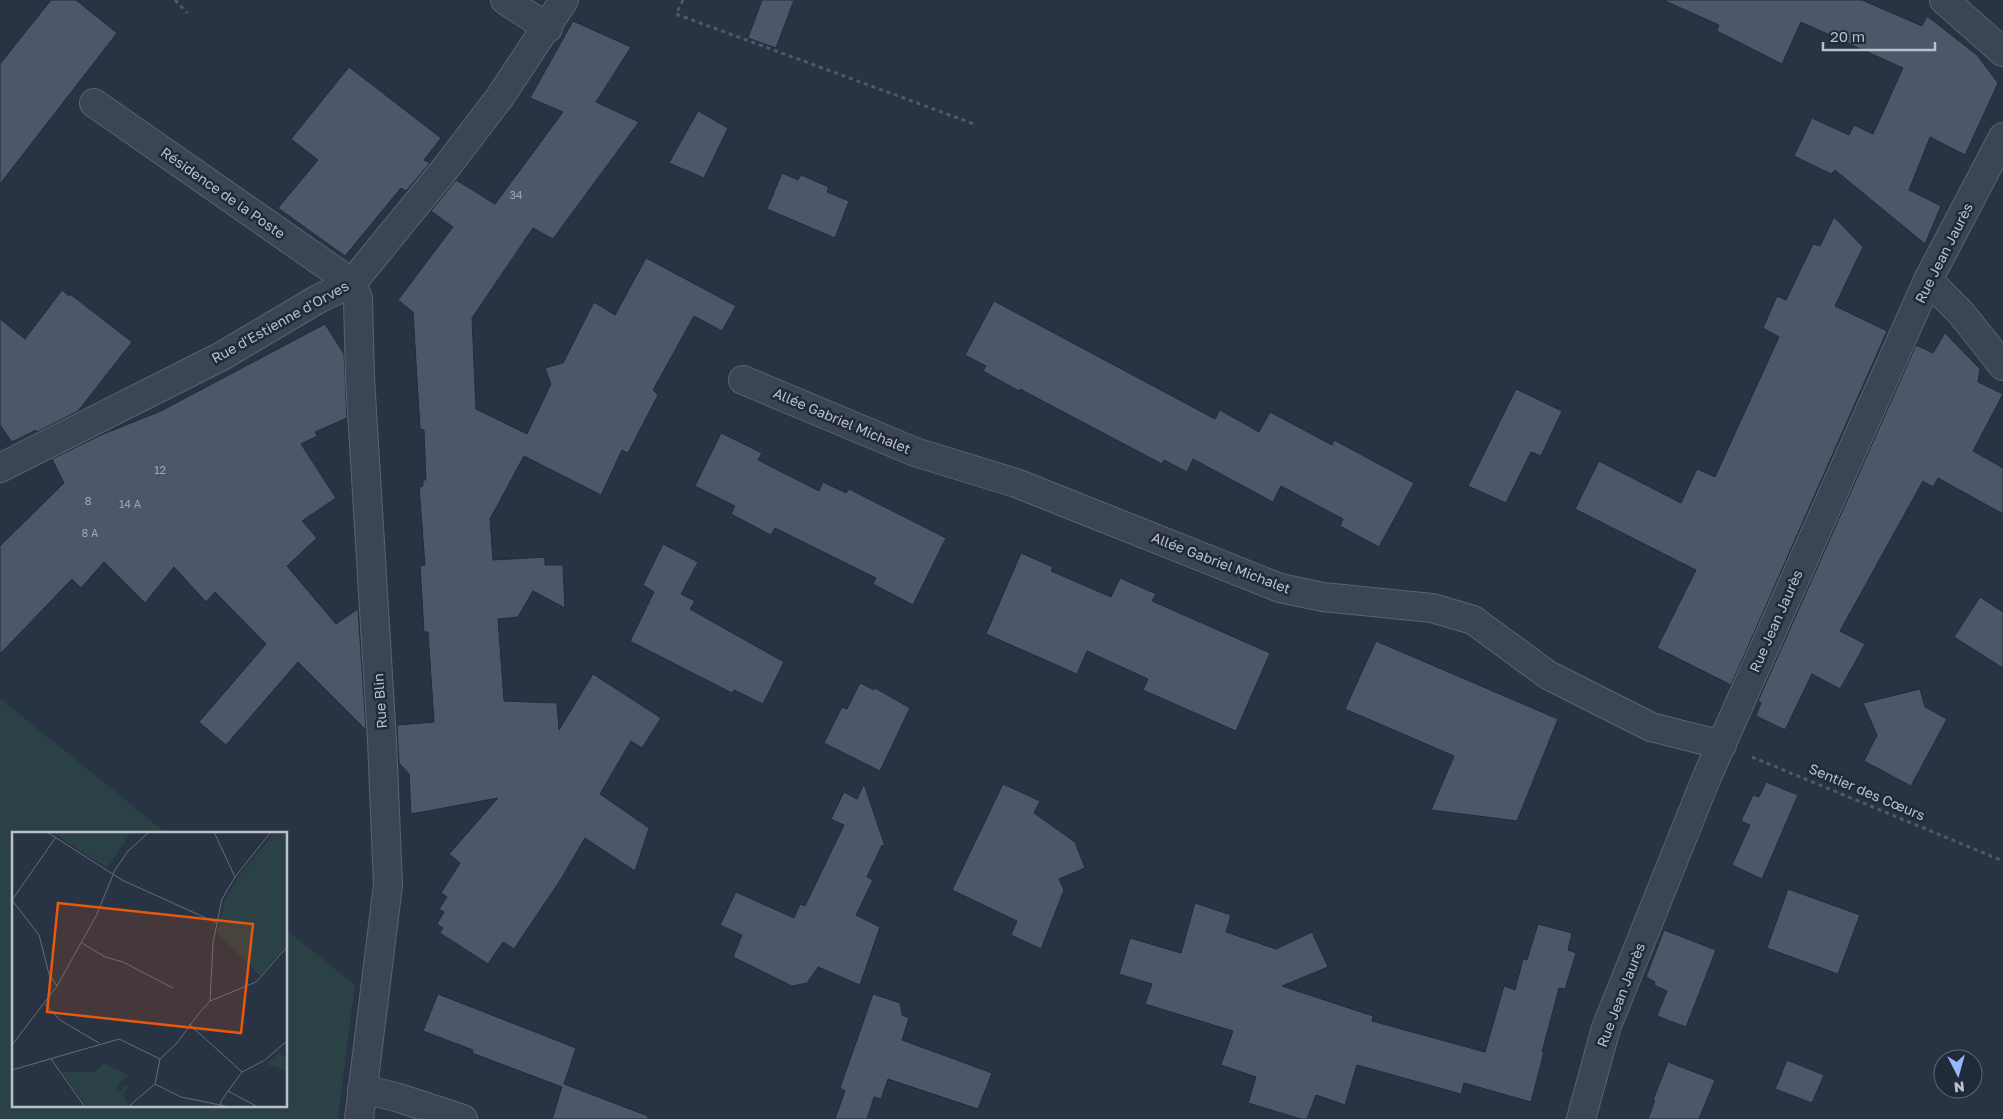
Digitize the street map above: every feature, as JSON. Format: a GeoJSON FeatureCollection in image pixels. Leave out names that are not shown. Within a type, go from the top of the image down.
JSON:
{"type":"FeatureCollection","features":[{"type":"Feature","properties":{"kind":"street"},"geometry":{"type":"LineString","coordinates":[[505,0],[548,28]]}},
{"type":"Feature","properties":{"kind":"street","name":"Rue d'Estienne d'Orves"},"geometry":{"type":"LineString","coordinates":[[0,468],[222,356],[318,299],[352,283],[445,169],[503,93],[548,28],[564,0]]}},
{"type":"Feature","properties":{"kind":"street"},"geometry":{"type":"LineString","coordinates":[[1944,0],[2003,52]]}},
{"type":"Feature","properties":{"kind":"street","name":"Résidence de la Poste"},"geometry":{"type":"LineString","coordinates":[[94,103],[352,283]]}},
{"type":"Feature","properties":{"kind":"street","name":"Rue Jean Jaurès"},"geometry":{"type":"LineString","coordinates":[[1581,1119],[1606,1028],[1706,779],[1928,280],[2003,137]]}},
{"type":"Feature","properties":{"kind":"street"},"geometry":{"type":"LineString","coordinates":[[1928,280],[1961,313],[2003,366]]}},
{"type":"Feature","properties":{"kind":"street","name":"Rue Blin"},"geometry":{"type":"LineString","coordinates":[[352,283],[358,299],[361,388],[382,741],[388,885],[359,1119]]}},
{"type":"Feature","properties":{"kind":"street","name":"Allée Gabriel Michalet"},"geometry":{"type":"LineString","coordinates":[[743,380],[915,452],[1016,483],[1280,588],[1323,597],[1432,608],[1473,620],[1548,675],[1651,727],[1722,745]]}},
{"type":"Feature","properties":{"kind":"street"},"geometry":{"type":"LineString","coordinates":[[362,1089],[396,1097],[463,1119]]}},
{"type":"Feature","properties":{"kind":"path"},"geometry":{"type":"LineString","coordinates":[[175,0],[187,13]]}},
{"type":"Feature","properties":{"kind":"path"},"geometry":{"type":"LineString","coordinates":[[683,0],[676,14],[974,124]]}},
{"type":"Feature","properties":{"kind":"path","name":"Sentier des Cœurs"},"geometry":{"type":"LineString","coordinates":[[1722,745],[2003,861]]}},
{"type":"Feature","properties":{"kind":"green space"},"geometry":{"type":"Polygon","coordinates":[[[0,698],[165,832],[12,832],[12,1106],[288,1106],[288,932],[355,985],[338,1119],[0,1119],[0,698]]]}},
{"type":"Feature","properties":{"kind":"building"},"geometry":{"type":"Polygon","coordinates":[[[51,0],[76,0],[117,33],[0,184],[0,64],[51,0]]]}},
{"type":"Feature","properties":{"kind":"building"},"geometry":{"type":"Polygon","coordinates":[[[762,0],[794,0],[776,48],[748,38],[762,0]]]}},
{"type":"Feature","properties":{"kind":"building"},"geometry":{"type":"Polygon","coordinates":[[[1663,0],[1862,0],[1922,26],[1927,16],[1977,55],[1998,83],[1965,155],[1930,137],[1909,190],[1941,206],[1925,244],[1835,170],[1831,174],[1794,156],[1812,118],[1849,135],[1854,125],[1873,134],[1903,68],[1801,22],[1782,64],[1717,31],[1719,25],[1663,0]]]}},
{"type":"Feature","properties":{"kind":"building"},"geometry":{"type":"Polygon","coordinates":[[[573,21],[631,47],[596,102],[639,122],[553,239],[533,228],[472,318],[476,409],[527,434],[551,384],[545,368],[563,363],[594,302],[615,315],[646,258],[736,306],[722,331],[694,316],[653,390],[658,395],[628,453],[622,450],[601,495],[524,456],[490,519],[493,560],[545,557],[545,565],[563,565],[565,608],[533,591],[518,617],[498,619],[504,701],[557,703],[559,730],[593,674],[661,718],[642,748],[631,741],[600,794],[649,828],[635,871],[585,838],[561,879],[514,949],[503,942],[488,964],[440,933],[443,928],[437,924],[444,912],[439,909],[447,897],[441,893],[460,863],[449,854],[498,798],[411,814],[409,774],[399,763],[397,725],[434,722],[428,632],[424,632],[420,566],[425,565],[419,487],[423,486],[423,480],[426,480],[424,430],[420,429],[413,312],[398,300],[453,227],[431,211],[456,180],[495,204],[563,112],[530,98],[573,21]]]}},
{"type":"Feature","properties":{"kind":"building"},"geometry":{"type":"Polygon","coordinates":[[[349,67],[441,138],[424,160],[430,163],[406,191],[401,188],[345,256],[278,208],[318,160],[291,139],[349,67]]]}},
{"type":"Feature","properties":{"kind":"building"},"geometry":{"type":"Polygon","coordinates":[[[698,111],[728,128],[704,178],[669,163],[698,111]]]}},
{"type":"Feature","properties":{"kind":"building"},"geometry":{"type":"Polygon","coordinates":[[[782,173],[798,180],[801,175],[829,187],[827,192],[849,201],[835,238],[767,209],[782,173]]]}},
{"type":"Feature","properties":{"kind":"building"},"geometry":{"type":"Polygon","coordinates":[[[1834,217],[1863,247],[1835,306],[1887,331],[1731,685],[1657,648],[1696,570],[1575,509],[1599,461],[1681,503],[1697,469],[1715,477],[1779,337],[1763,328],[1777,296],[1786,300],[1813,244],[1820,246],[1834,217]]]}},
{"type":"Feature","properties":{"kind":"building"},"geometry":{"type":"Polygon","coordinates":[[[62,290],[69,296],[70,294],[132,342],[78,411],[37,432],[36,430],[12,442],[0,425],[0,319],[25,339],[62,290]]]}},
{"type":"Feature","properties":{"kind":"building"},"geometry":{"type":"Polygon","coordinates":[[[994,301],[1215,419],[1220,410],[1259,432],[1270,412],[1332,445],[1334,440],[1414,483],[1379,547],[1340,526],[1343,519],[1281,486],[1273,502],[1193,459],[1187,472],[1164,460],[1162,464],[1020,389],[1019,391],[983,371],[986,366],[965,355],[994,301]]]}},
{"type":"Feature","properties":{"kind":"building"},"geometry":{"type":"Polygon","coordinates":[[[325,324],[344,354],[347,418],[315,432],[317,436],[301,444],[336,498],[302,521],[317,538],[287,566],[336,624],[358,609],[366,730],[298,662],[226,745],[215,736],[199,722],[266,644],[215,592],[206,602],[174,567],[145,603],[104,562],[81,588],[72,579],[0,654],[0,546],[64,483],[52,459],[101,435],[161,411],[325,324]]]}},
{"type":"Feature","properties":{"kind":"building"},"geometry":{"type":"Polygon","coordinates":[[[1945,333],[1980,369],[1978,382],[2003,394],[1973,451],[2003,468],[2003,514],[1938,478],[1933,487],[1923,481],[1840,631],[1865,644],[1858,657],[1840,689],[1812,674],[1785,730],[1756,716],[1761,703],[1758,701],[1916,345],[1933,353],[1945,333]]]}},
{"type":"Feature","properties":{"kind":"building"},"geometry":{"type":"Polygon","coordinates":[[[1516,389],[1562,411],[1541,456],[1531,452],[1506,503],[1468,486],[1516,389]]]}},
{"type":"Feature","properties":{"kind":"building"},"geometry":{"type":"Polygon","coordinates":[[[721,433],[762,453],[758,460],[819,491],[823,482],[846,493],[849,489],[946,538],[913,605],[873,584],[876,578],[775,528],[771,535],[731,514],[735,506],[695,486],[721,433]]]}},
{"type":"Feature","properties":{"kind":"building"},"geometry":{"type":"Polygon","coordinates":[[[663,544],[698,562],[681,594],[695,601],[690,609],[784,662],[763,704],[734,690],[732,693],[630,641],[654,592],[643,585],[663,544]]]}},
{"type":"Feature","properties":{"kind":"building"},"geometry":{"type":"Polygon","coordinates":[[[1021,553],[1053,567],[1051,571],[1111,597],[1120,578],[1156,594],[1152,601],[1270,653],[1236,731],[1143,690],[1148,679],[1087,651],[1077,674],[986,634],[1021,553]]]}},
{"type":"Feature","properties":{"kind":"building"},"geometry":{"type":"Polygon","coordinates":[[[1980,597],[2003,612],[2003,668],[1954,637],[1980,597]]]}},
{"type":"Feature","properties":{"kind":"building"},"geometry":{"type":"Polygon","coordinates":[[[1376,641],[1558,719],[1517,821],[1431,810],[1454,756],[1345,709],[1376,641]]]}},
{"type":"Feature","properties":{"kind":"building"},"geometry":{"type":"Polygon","coordinates":[[[860,683],[874,690],[875,688],[910,708],[880,771],[824,743],[842,707],[847,709],[860,683]]]}},
{"type":"Feature","properties":{"kind":"building"},"geometry":{"type":"Polygon","coordinates":[[[1920,689],[1925,707],[1947,719],[1911,786],[1864,761],[1877,735],[1863,703],[1920,689]]]}},
{"type":"Feature","properties":{"kind":"building"},"geometry":{"type":"Polygon","coordinates":[[[1766,782],[1798,795],[1762,879],[1732,865],[1750,825],[1741,821],[1753,795],[1759,797],[1766,782]]]}},
{"type":"Feature","properties":{"kind":"building"},"geometry":{"type":"Polygon","coordinates":[[[864,784],[885,846],[882,845],[867,877],[873,880],[856,915],[880,927],[860,985],[818,967],[807,983],[792,986],[733,957],[742,935],[720,925],[736,892],[794,918],[800,904],[805,906],[844,825],[831,819],[844,792],[857,799],[864,784]]]}},
{"type":"Feature","properties":{"kind":"building"},"geometry":{"type":"Polygon","coordinates":[[[1003,784],[1040,801],[1034,813],[1075,842],[1085,868],[1059,879],[1064,890],[1041,949],[1011,935],[1017,921],[952,890],[1003,784]]]}},
{"type":"Feature","properties":{"kind":"building"},"geometry":{"type":"Polygon","coordinates":[[[1788,889],[1860,915],[1838,974],[1767,948],[1788,889]]]}},
{"type":"Feature","properties":{"kind":"building"},"geometry":{"type":"Polygon","coordinates":[[[1195,903],[1231,915],[1226,932],[1276,949],[1312,932],[1328,967],[1282,986],[1373,1016],[1372,1021],[1485,1052],[1504,986],[1515,990],[1523,959],[1527,960],[1538,924],[1572,933],[1568,950],[1576,953],[1565,989],[1559,988],[1531,1102],[1464,1083],[1461,1094],[1357,1065],[1345,1105],[1316,1095],[1307,1119],[1301,1119],[1248,1103],[1256,1077],[1221,1065],[1233,1031],[1145,1004],[1152,984],[1119,974],[1130,938],[1181,953],[1195,903]]]}},
{"type":"Feature","properties":{"kind":"building"},"geometry":{"type":"Polygon","coordinates":[[[1664,930],[1716,950],[1686,1027],[1657,1016],[1667,991],[1654,985],[1655,982],[1646,977],[1664,930]]]}},
{"type":"Feature","properties":{"kind":"building"},"geometry":{"type":"Polygon","coordinates":[[[438,994],[576,1048],[564,1084],[648,1116],[648,1119],[552,1119],[562,1087],[472,1053],[473,1050],[423,1031],[438,994]]]}},
{"type":"Feature","properties":{"kind":"building"},"geometry":{"type":"Polygon","coordinates":[[[873,994],[900,1003],[902,1015],[909,1018],[902,1040],[992,1073],[978,1109],[888,1079],[881,1099],[874,1097],[867,1119],[835,1119],[845,1091],[840,1088],[873,994]]]}},
{"type":"Feature","properties":{"kind":"building"},"geometry":{"type":"Polygon","coordinates":[[[1787,1060],[1824,1075],[1812,1103],[1775,1089],[1787,1060]]]}},
{"type":"Feature","properties":{"kind":"building"},"geometry":{"type":"Polygon","coordinates":[[[1668,1062],[1715,1080],[1699,1119],[1648,1119],[1655,1100],[1653,1100],[1668,1062]]]}}]}
